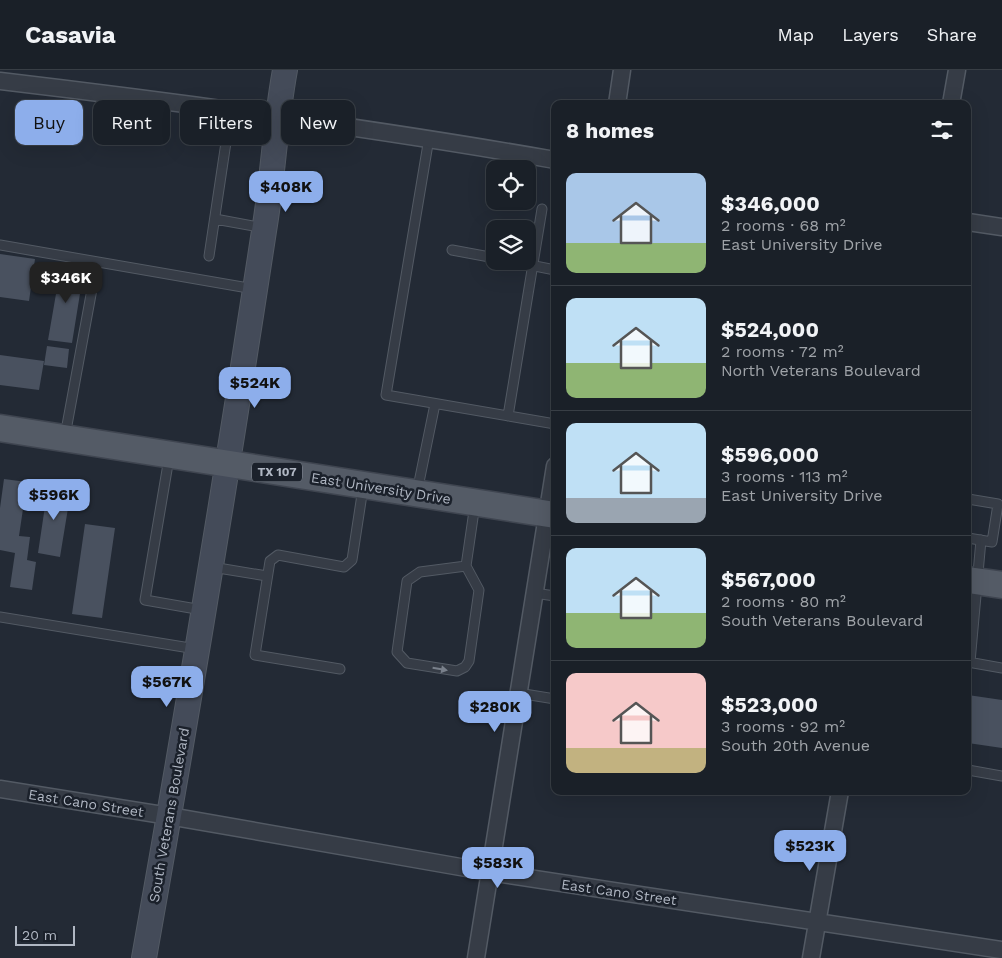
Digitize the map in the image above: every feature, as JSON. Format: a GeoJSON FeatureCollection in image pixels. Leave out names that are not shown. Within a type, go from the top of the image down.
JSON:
{"type":"FeatureCollection","features":[{"type":"Feature","properties":{"kind":"main road","name":"East University Drive"},"geometry":{"type":"LineString","coordinates":[[0,428],[551,515]]}},
{"type":"Feature","properties":{"kind":"street","name":"South Veterans Boulevard"},"geometry":{"type":"LineString","coordinates":[[144,958],[265,228],[277,116],[285,70]]}},
{"type":"Feature","properties":{"kind":"street"},"geometry":{"type":"LineString","coordinates":[[618,100],[622,70]]}},
{"type":"Feature","properties":{"kind":"street"},"geometry":{"type":"LineString","coordinates":[[952,100],[957,70]]}},
{"type":"Feature","properties":{"kind":"street"},"geometry":{"type":"LineString","coordinates":[[0,81],[180,103]]}},
{"type":"Feature","properties":{"kind":"street"},"geometry":{"type":"LineString","coordinates":[[271,115],[429,138],[551,159]]}},
{"type":"Feature","properties":{"kind":"street"},"geometry":{"type":"LineString","coordinates":[[971,222],[1002,227]]}},
{"type":"Feature","properties":{"kind":"street"},"geometry":{"type":"LineString","coordinates":[[476,958],[534,593],[551,515]]}},
{"type":"Feature","properties":{"kind":"street","name":"East Cano Street"},"geometry":{"type":"LineString","coordinates":[[0,789],[169,816],[489,872],[1002,950]]}},
{"type":"Feature","properties":{"kind":"street"},"geometry":{"type":"LineString","coordinates":[[811,958],[839,795]]}},
{"type":"Feature","properties":{"kind":"lane"},"geometry":{"type":"LineString","coordinates":[[429,138],[386,395],[551,423]]}},
{"type":"Feature","properties":{"kind":"lane"},"geometry":{"type":"LineString","coordinates":[[209,256],[226,145]]}},
{"type":"Feature","properties":{"kind":"lane"},"geometry":{"type":"LineString","coordinates":[[536,247],[542,209]]}},
{"type":"Feature","properties":{"kind":"lane"},"geometry":{"type":"LineString","coordinates":[[215,219],[265,228]]}},
{"type":"Feature","properties":{"kind":"lane"},"geometry":{"type":"LineString","coordinates":[[0,245],[255,289]]}},
{"type":"Feature","properties":{"kind":"lane"},"geometry":{"type":"LineString","coordinates":[[452,250],[486,256]]}},
{"type":"Feature","properties":{"kind":"lane"},"geometry":{"type":"LineString","coordinates":[[65,438],[97,262]]}},
{"type":"Feature","properties":{"kind":"lane"},"geometry":{"type":"LineString","coordinates":[[536,267],[551,269]]}},
{"type":"Feature","properties":{"kind":"lane"},"geometry":{"type":"LineString","coordinates":[[508,416],[532,270]]}},
{"type":"Feature","properties":{"kind":"lane"},"geometry":{"type":"LineString","coordinates":[[417,494],[435,404]]}},
{"type":"Feature","properties":{"kind":"lane"},"geometry":{"type":"LineString","coordinates":[[170,455],[145,600],[202,610]]}},
{"type":"Feature","properties":{"kind":"lane"},"geometry":{"type":"LineString","coordinates":[[340,669],[255,655],[270,561],[278,555],[344,567],[352,560],[364,485]]}},
{"type":"Feature","properties":{"kind":"lane"},"geometry":{"type":"LineString","coordinates":[[971,500],[1000,505],[992,542],[971,538]]}},
{"type":"Feature","properties":{"kind":"lane"},"geometry":{"type":"LineString","coordinates":[[466,566],[420,572],[407,581],[397,652],[407,663],[457,671],[469,661],[479,590],[466,566],[475,503]]}},
{"type":"Feature","properties":{"kind":"lane"},"geometry":{"type":"LineString","coordinates":[[971,651],[983,582],[981,540]]}},
{"type":"Feature","properties":{"kind":"lane"},"geometry":{"type":"LineString","coordinates":[[209,567],[268,576]]}},
{"type":"Feature","properties":{"kind":"lane"},"geometry":{"type":"LineString","coordinates":[[534,593],[551,595]]}},
{"type":"Feature","properties":{"kind":"lane"},"geometry":{"type":"LineString","coordinates":[[0,617],[196,649]]}},
{"type":"Feature","properties":{"kind":"lane"},"geometry":{"type":"LineString","coordinates":[[971,662],[1002,668]]}},
{"type":"Feature","properties":{"kind":"lane"},"geometry":{"type":"LineString","coordinates":[[518,693],[551,698]]}},
{"type":"Feature","properties":{"kind":"lane"},"geometry":{"type":"LineString","coordinates":[[971,771],[1002,776]]}},
{"type":"Feature","properties":{"kind":"building"},"geometry":{"type":"Polygon","coordinates":[[[0,254],[35,259],[29,301],[0,297],[0,254]]]}},
{"type":"Feature","properties":{"kind":"building"},"geometry":{"type":"Polygon","coordinates":[[[61,265],[84,269],[72,343],[48,340],[61,265]]]}},
{"type":"Feature","properties":{"kind":"building"},"geometry":{"type":"Polygon","coordinates":[[[47,346],[69,349],[67,368],[44,365],[47,346]]]}},
{"type":"Feature","properties":{"kind":"building"},"geometry":{"type":"Polygon","coordinates":[[[0,355],[44,361],[39,390],[0,385],[0,355]]]}},
{"type":"Feature","properties":{"kind":"building"},"geometry":{"type":"Polygon","coordinates":[[[4,479],[27,482],[19,536],[30,537],[27,560],[36,562],[32,590],[10,587],[15,553],[0,550],[0,508],[4,479]]]}},
{"type":"Feature","properties":{"kind":"building"},"geometry":{"type":"Polygon","coordinates":[[[48,486],[71,490],[60,557],[38,553],[48,486]]]}},
{"type":"Feature","properties":{"kind":"building"},"geometry":{"type":"Polygon","coordinates":[[[85,524],[115,528],[102,618],[72,614],[85,524]]]}},
{"type":"Feature","properties":{"kind":"building"},"geometry":{"type":"Polygon","coordinates":[[[971,695],[1002,700],[1002,748],[971,743],[971,695]]]}}]}
